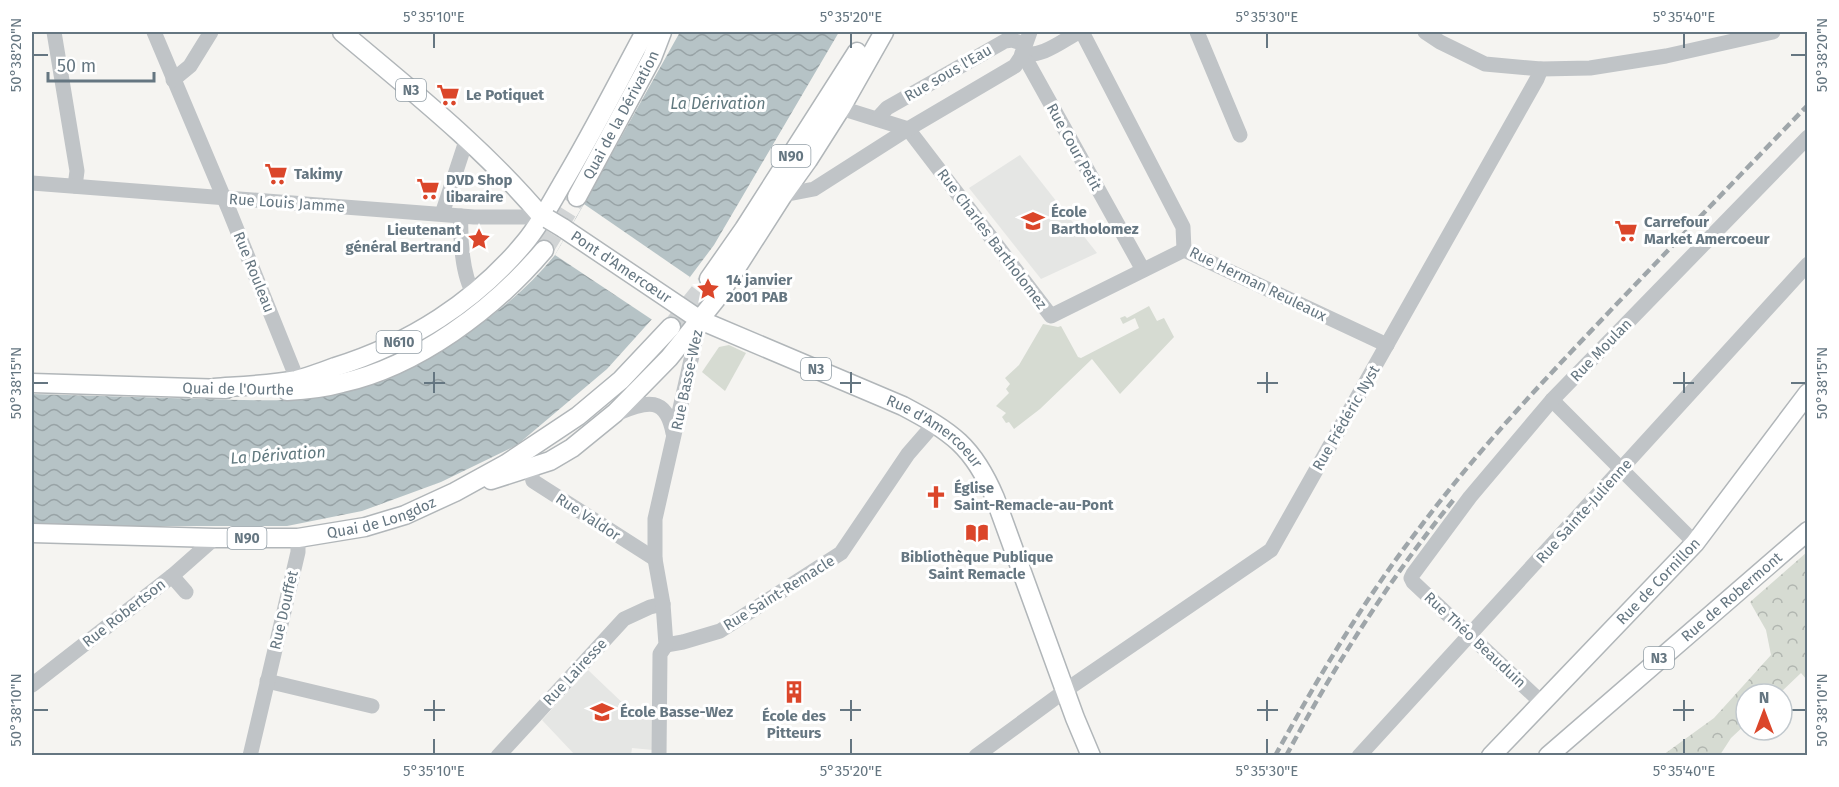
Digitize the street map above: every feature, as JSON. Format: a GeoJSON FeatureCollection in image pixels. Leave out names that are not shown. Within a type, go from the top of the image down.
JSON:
{"type":"FeatureCollection","features":[{"type":"Feature","properties":{"kind":"main road","name":"N3"},"geometry":{"type":"LineString","coordinates":[[342,32],[473,144],[555,224]]}},
{"type":"Feature","properties":{"kind":"main road","name":"N610"},"geometry":{"type":"LineString","coordinates":[[214,388],[261,385],[297,379],[386,348],[447,314],[474,294],[507,264],[527,240],[555,224],[580,153],[645,32]]}},
{"type":"Feature","properties":{"kind":"main road","name":"Quai de la Dérivation"},"geometry":{"type":"LineString","coordinates":[[577,197],[652,58],[662,32]]}},
{"type":"Feature","properties":{"kind":"main road","name":"N90"},"geometry":{"type":"LineString","coordinates":[[709,279],[744,229],[871,32]]}},
{"type":"Feature","properties":{"kind":"main road"},"geometry":{"type":"LineString","coordinates":[[455,492],[550,461],[572,448],[615,413],[669,358],[700,320],[808,160],[841,108],[884,32]]}},
{"type":"Feature","properties":{"kind":"main road","name":"Pont d'Amercœur"},"geometry":{"type":"LineString","coordinates":[[555,224],[700,320]]}},
{"type":"Feature","properties":{"kind":"main road","name":"Quai de l'Ourthe"},"geometry":{"type":"LineString","coordinates":[[32,383],[214,388],[261,392],[303,390],[342,383],[409,358],[468,320],[522,276],[544,250]]}},
{"type":"Feature","properties":{"kind":"main road","name":"Rue d'Amercoeur"},"geometry":{"type":"LineString","coordinates":[[700,320],[903,406],[956,437],[971,453],[986,477],[1091,756]]}},
{"type":"Feature","properties":{"kind":"main road","name":"Quai de Longdoz"},"geometry":{"type":"LineString","coordinates":[[32,533],[298,538],[340,532],[387,521],[427,506],[455,492],[540,443],[578,416],[621,380],[671,327]]}},
{"type":"Feature","properties":{"kind":"main road","name":"Rue de Cornillon"},"geometry":{"type":"LineString","coordinates":[[1491,756],[1695,543],[1808,393]]}},
{"type":"Feature","properties":{"kind":"main road","name":"Rue de Robermont"},"geometry":{"type":"LineString","coordinates":[[1548,756],[1808,531]]}},
{"type":"Feature","properties":{"kind":"street"},"geometry":{"type":"LineString","coordinates":[[54,32],[77,171],[75,186]]}},
{"type":"Feature","properties":{"kind":"street","name":"Rue Rouleau"},"geometry":{"type":"LineString","coordinates":[[154,32],[297,379]]}},
{"type":"Feature","properties":{"kind":"street"},"geometry":{"type":"LineString","coordinates":[[173,80],[190,66],[210,32]]}},
{"type":"Feature","properties":{"kind":"street","name":"Rue sous l'Eau"},"geometry":{"type":"LineString","coordinates":[[877,119],[888,108],[1005,41],[1012,40],[1024,46],[1030,55],[1042,52],[1081,32]]}},
{"type":"Feature","properties":{"kind":"street","name":"Rue Herman Reuleaux"},"geometry":{"type":"LineString","coordinates":[[1081,32],[1183,227],[1184,250],[1387,345]]}},
{"type":"Feature","properties":{"kind":"street"},"geometry":{"type":"LineString","coordinates":[[1197,32],[1240,135]]}},
{"type":"Feature","properties":{"kind":"street"},"geometry":{"type":"LineString","coordinates":[[1425,32],[1485,64],[1541,69],[1590,68],[1666,56],[1738,35],[1773,32]]}},
{"type":"Feature","properties":{"kind":"street","name":"Rue sous l'Eau"},"geometry":{"type":"LineString","coordinates":[[783,195],[814,189],[908,129],[1015,66],[1024,46]]}},
{"type":"Feature","properties":{"kind":"street","name":"Rue Cour Petit"},"geometry":{"type":"LineString","coordinates":[[1024,46],[1028,63],[1143,270]]}},
{"type":"Feature","properties":{"kind":"street","name":"Rue Frédéric Nyst"},"geometry":{"type":"LineString","coordinates":[[976,756],[1066,690],[1270,550],[1541,69]]}},
{"type":"Feature","properties":{"kind":"street"},"geometry":{"type":"LineString","coordinates":[[841,108],[908,129]]}},
{"type":"Feature","properties":{"kind":"street","name":"Rue Charles Bartholomez"},"geometry":{"type":"LineString","coordinates":[[908,129],[1051,316],[1184,250]]}},
{"type":"Feature","properties":{"kind":"street","name":"Rue Moulan"},"geometry":{"type":"LineString","coordinates":[[1411,578],[1470,497],[1552,400],[1808,137]]}},
{"type":"Feature","properties":{"kind":"street"},"geometry":{"type":"LineString","coordinates":[[442,214],[473,144]]}},
{"type":"Feature","properties":{"kind":"street","name":"Rue Louis Jamme"},"geometry":{"type":"LineString","coordinates":[[32,183],[555,224]]}},
{"type":"Feature","properties":{"kind":"street"},"geometry":{"type":"LineString","coordinates":[[461,216],[460,232],[469,286],[474,294]]}},
{"type":"Feature","properties":{"kind":"street","name":"Rue Sainte-Julienne"},"geometry":{"type":"LineString","coordinates":[[1359,756],[1808,264]]}},
{"type":"Feature","properties":{"kind":"street","name":"Rue Basse-Wez"},"geometry":{"type":"LineString","coordinates":[[659,756],[660,654],[666,645],[663,604],[655,559],[655,519],[700,320]]}},
{"type":"Feature","properties":{"kind":"street"},"geometry":{"type":"LineString","coordinates":[[1552,400],[1695,543]]}},
{"type":"Feature","properties":{"kind":"street","name":"Rue Basse-Wez"},"geometry":{"type":"LineString","coordinates":[[615,413],[645,404],[660,406],[668,414],[674,439]]}},
{"type":"Feature","properties":{"kind":"street","name":"Rue Saint-Remacle"},"geometry":{"type":"LineString","coordinates":[[666,645],[720,631],[842,554],[908,454],[935,423]]}},
{"type":"Feature","properties":{"kind":"street","name":"Rue Valdor"},"geometry":{"type":"LineString","coordinates":[[530,468],[533,481],[655,559]]}},
{"type":"Feature","properties":{"kind":"street","name":"Rue Robertson"},"geometry":{"type":"LineString","coordinates":[[32,685],[172,576],[214,538]]}},
{"type":"Feature","properties":{"kind":"street","name":"Rue Douffet"},"geometry":{"type":"LineString","coordinates":[[250,756],[298,552],[298,538]]}},
{"type":"Feature","properties":{"kind":"street"},"geometry":{"type":"LineString","coordinates":[[172,576],[186,592]]}},
{"type":"Feature","properties":{"kind":"street","name":"Rue Théo Beauduin"},"geometry":{"type":"LineString","coordinates":[[1411,578],[1541,702]]}},
{"type":"Feature","properties":{"kind":"street","name":"Rue Lairesse"},"geometry":{"type":"LineString","coordinates":[[498,756],[624,619],[650,607],[663,604]]}},
{"type":"Feature","properties":{"kind":"street"},"geometry":{"type":"LineString","coordinates":[[267,681],[372,706]]}},
{"type":"Feature","properties":{"kind":"shaded area","name":"École Bartholomez"},"geometry":{"type":"Polygon","coordinates":[[[1020,155],[1097,253],[1041,279],[969,188],[1020,155]]]}},
{"type":"Feature","properties":{"kind":"shaded area","name":"École Basse-Wez"},"geometry":{"type":"Polygon","coordinates":[[[588,670],[630,710],[656,711],[653,750],[632,748],[631,755],[575,755],[542,720],[588,670]]]}},
{"type":"Feature","properties":{"kind":"green space"},"geometry":{"type":"Polygon","coordinates":[[[1149,306],[1157,321],[1164,318],[1174,337],[1120,394],[1092,359],[1040,409],[1014,429],[1009,422],[1006,423],[1002,417],[1006,413],[996,406],[1009,393],[1006,389],[1010,384],[1005,378],[1019,365],[1043,324],[1061,326],[1078,357],[1081,358],[1139,328],[1135,318],[1123,324],[1120,318],[1125,316],[1127,318],[1149,306]]]}},
{"type":"Feature","properties":{"kind":"green space"},"geometry":{"type":"Polygon","coordinates":[[[729,345],[746,353],[725,391],[702,372],[719,347],[729,345]]]}},
{"type":"Feature","properties":{"kind":"green space"},"geometry":{"type":"Polygon","coordinates":[[[1807,552],[1807,680],[1801,673],[1792,682],[1747,682],[1771,655],[1766,630],[1750,602],[1807,552]]]}},
{"type":"Feature","properties":{"kind":"green space"},"geometry":{"type":"Polygon","coordinates":[[[1734,696],[1734,735],[1720,755],[1663,755],[1714,718],[1734,696]]]}},
{"type":"Feature","properties":{"kind":"water","name":"La Dérivation"},"geometry":{"type":"Polygon","coordinates":[[[680,32],[839,32],[714,245],[690,277],[607,369],[517,445],[441,482],[362,511],[287,526],[111,526],[32,523],[32,394],[261,400],[298,399],[336,394],[369,385],[412,366],[491,316],[525,288],[555,255],[680,32]]]}},
{"type":"Feature","properties":{"kind":"pier"},"geometry":{"type":"Polygon","coordinates":[[[584,204],[690,277],[681,291],[654,321],[555,255],[584,204]]]}},
{"type":"Feature","properties":{"kind":"tunnel"},"geometry":{"type":"LineString","coordinates":[[544,250],[577,197]]}},
{"type":"Feature","properties":{"kind":"tunnel"},"geometry":{"type":"LineString","coordinates":[[671,327],[709,279]]}},
{"type":"Feature","properties":{"kind":"railway"},"geometry":{"type":"LineString","coordinates":[[1275,756],[1362,609],[1400,553],[1465,470],[1561,363],[1808,105]]}},
{"type":"Feature","properties":{"kind":"railway"},"geometry":{"type":"LineString","coordinates":[[1286,756],[1364,623],[1408,559],[1455,498]]}},
{"type":"Feature","properties":{"kind":"place","name":"Le Potiquet"},"geometry":{"type":"Point","coordinates":[448,95]}},
{"type":"Feature","properties":{"kind":"place","name":"Takimy"},"geometry":{"type":"Point","coordinates":[276,174]}},
{"type":"Feature","properties":{"kind":"place","name":"DVD Shop libaraire"},"geometry":{"type":"Point","coordinates":[428,189]}},
{"type":"Feature","properties":{"kind":"place","name":"École Bartholomez"},"geometry":{"type":"Point","coordinates":[1033,221]}},
{"type":"Feature","properties":{"kind":"place","name":"Carrefour Market Amercoeur"},"geometry":{"type":"Point","coordinates":[1626,231]}},
{"type":"Feature","properties":{"kind":"place","name":"Lieutenant général Bertrand"},"geometry":{"type":"Point","coordinates":[479,239]}},
{"type":"Feature","properties":{"kind":"place","name":"14 janvier 2001 PAB"},"geometry":{"type":"Point","coordinates":[708,289]}},
{"type":"Feature","properties":{"kind":"place","name":"Église Saint-Remacle-au-Pont"},"geometry":{"type":"Point","coordinates":[936,497]}},
{"type":"Feature","properties":{"kind":"place","name":"Bibliothèque Publique Saint Remacle"},"geometry":{"type":"Point","coordinates":[977,533]}},
{"type":"Feature","properties":{"kind":"place","name":"École des Pitteurs"},"geometry":{"type":"Point","coordinates":[794,692]}},
{"type":"Feature","properties":{"kind":"place","name":"École Basse-Wez"},"geometry":{"type":"Point","coordinates":[602,712]}}]}
